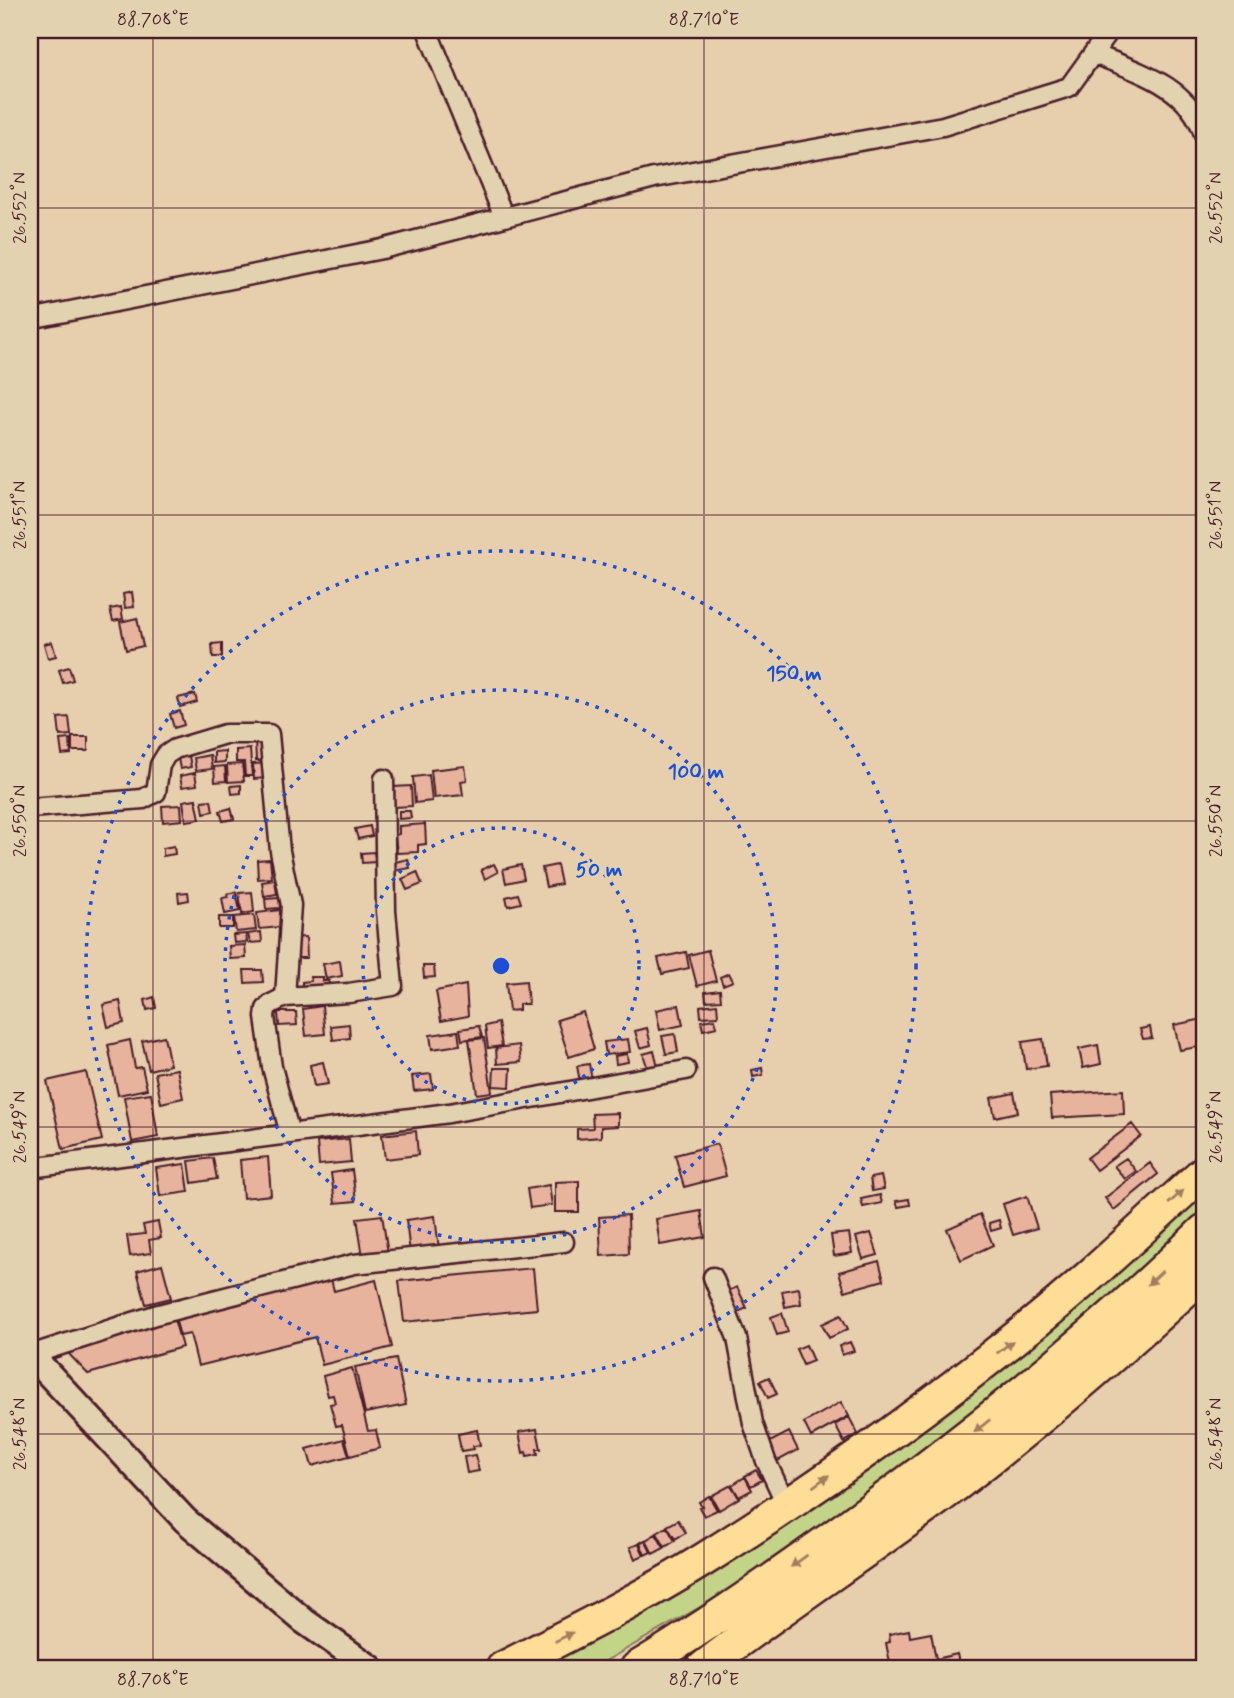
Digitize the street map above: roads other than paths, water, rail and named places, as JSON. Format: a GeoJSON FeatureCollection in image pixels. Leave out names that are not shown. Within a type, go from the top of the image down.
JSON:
{"type":"FeatureCollection","features":[{"type":"Feature","properties":{"kind":"highway"},"geometry":{"type":"LineString","coordinates":[[503,1668],[597,1620],[701,1561],[787,1506],[1019,1336],[1204,1172]]}},
{"type":"Feature","properties":{"kind":"highway"},"geometry":{"type":"LineString","coordinates":[[637,1668],[693,1634],[781,1574],[976,1431],[1118,1312],[1204,1231]]}},
{"type":"Feature","properties":{"kind":"highway"},"geometry":{"type":"LineString","coordinates":[[703,1668],[941,1496],[1009,1443],[1137,1336],[1204,1273]]}},
{"type":"Feature","properties":{"kind":"main road"},"geometry":{"type":"LineString","coordinates":[[30,1355],[185,1520],[304,1621],[372,1668]]}},
{"type":"Feature","properties":{"kind":"street"},"geometry":{"type":"LineString","coordinates":[[426,30],[504,217]]}},
{"type":"Feature","properties":{"kind":"street"},"geometry":{"type":"LineString","coordinates":[[30,319],[382,249],[654,178],[943,126],[1069,87],[1110,30]]}},
{"type":"Feature","properties":{"kind":"street"},"geometry":{"type":"LineString","coordinates":[[1094,54],[1152,78],[1185,100],[1199,118],[1204,134]]}},
{"type":"Feature","properties":{"kind":"street"},"geometry":{"type":"LineString","coordinates":[[30,808],[143,799],[156,792],[160,780],[160,765],[166,755],[175,749],[225,734],[270,734],[281,851],[291,905],[285,997]]}},
{"type":"Feature","properties":{"kind":"street"},"geometry":{"type":"LineString","coordinates":[[290,1134],[272,1067],[266,1009],[285,997],[349,993],[393,986],[386,911],[384,779]]}},
{"type":"Feature","properties":{"kind":"street"},"geometry":{"type":"LineString","coordinates":[[30,1168],[449,1114],[686,1070]]}},
{"type":"Feature","properties":{"kind":"street"},"geometry":{"type":"LineString","coordinates":[[30,1355],[155,1315],[354,1264],[564,1242]]}},
{"type":"Feature","properties":{"kind":"street"},"geometry":{"type":"LineString","coordinates":[[713,1277],[737,1338],[753,1423],[766,1461],[787,1506]]}}]}
